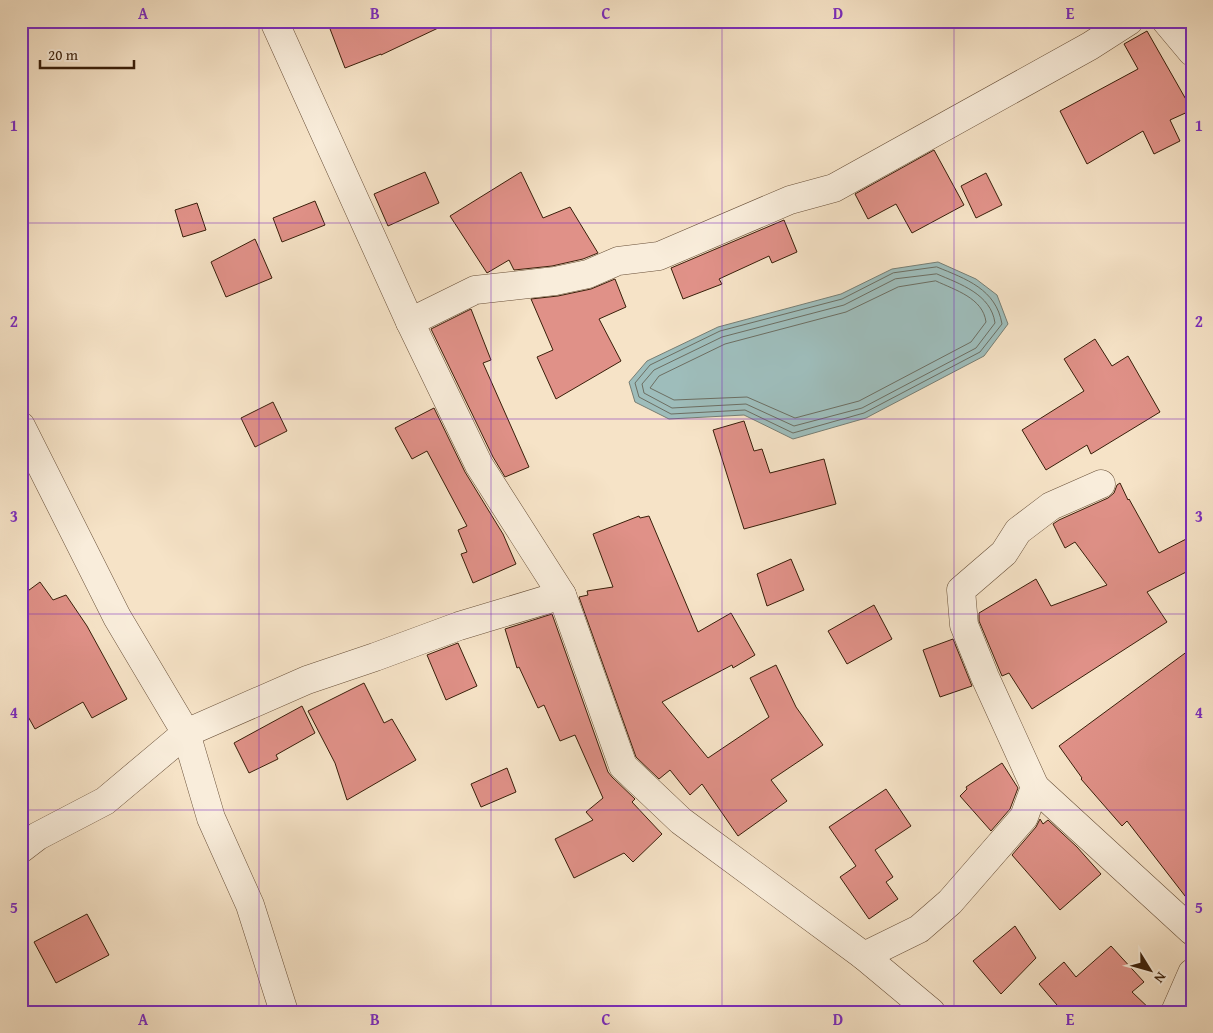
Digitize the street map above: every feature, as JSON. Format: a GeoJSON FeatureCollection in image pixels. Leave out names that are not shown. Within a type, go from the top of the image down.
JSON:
{"type":"FeatureCollection","features":[{"type":"Feature","properties":{"kind":"street"},"geometry":{"type":"LineString","coordinates":[[274,21],[410,322],[479,465],[562,594],[623,766],[681,821],[864,956],[931,1012]]}},
{"type":"Feature","properties":{"kind":"street"},"geometry":{"type":"LineString","coordinates":[[410,322],[475,290],[555,281],[588,274],[618,262],[659,256],[790,200],[834,188],[1082,51],[1129,21]]}},
{"type":"Feature","properties":{"kind":"street"},"geometry":{"type":"LineString","coordinates":[[1166,21],[1192,52]]}},
{"type":"Feature","properties":{"kind":"street"},"geometry":{"type":"LineString","coordinates":[[21,426],[116,617],[186,733],[211,818],[250,905],[284,1012]]}},
{"type":"Feature","properties":{"kind":"street"},"geometry":{"type":"LineString","coordinates":[[1101,484],[1051,506],[1018,531],[1004,553],[961,590],[964,625],[985,678],[1035,787],[1192,931]]}},
{"type":"Feature","properties":{"kind":"street"},"geometry":{"type":"LineString","coordinates":[[21,849],[38,836],[105,801],[186,733],[307,680],[375,658],[459,626],[562,594]]}},
{"type":"Feature","properties":{"kind":"street"},"geometry":{"type":"LineString","coordinates":[[864,956],[918,929],[950,902],[1024,817],[1035,787]]}},
{"type":"Feature","properties":{"kind":"street"},"geometry":{"type":"LineString","coordinates":[[1175,1012],[1192,973]]}},
{"type":"Feature","properties":{"kind":"water"},"geometry":{"type":"Polygon","coordinates":[[[938,262],[976,279],[997,295],[1008,324],[984,356],[866,418],[793,439],[744,415],[669,419],[635,402],[629,382],[647,361],[718,327],[841,294],[892,269],[938,262]]]}},
{"type":"Feature","properties":{"kind":"building"},"geometry":{"type":"Polygon","coordinates":[[[327,21],[453,21],[381,55],[345,68],[327,21]]]}},
{"type":"Feature","properties":{"kind":"building"},"geometry":{"type":"Polygon","coordinates":[[[1147,31],[1192,110],[1170,120],[1180,141],[1154,154],[1143,131],[1087,164],[1060,111],[1138,69],[1124,44],[1147,31]]]}},
{"type":"Feature","properties":{"kind":"building"},"geometry":{"type":"Polygon","coordinates":[[[934,150],[964,205],[912,233],[896,204],[868,219],[855,194],[934,150]]]}},
{"type":"Feature","properties":{"kind":"building"},"geometry":{"type":"Polygon","coordinates":[[[425,172],[439,203],[388,226],[374,194],[425,172]]]}},
{"type":"Feature","properties":{"kind":"building"},"geometry":{"type":"Polygon","coordinates":[[[521,172],[543,218],[570,207],[598,253],[583,259],[552,266],[514,270],[509,260],[487,273],[450,216],[521,172]]]}},
{"type":"Feature","properties":{"kind":"building"},"geometry":{"type":"Polygon","coordinates":[[[986,173],[1002,205],[976,218],[961,186],[986,173]]]}},
{"type":"Feature","properties":{"kind":"building"},"geometry":{"type":"Polygon","coordinates":[[[315,201],[325,225],[282,242],[273,218],[315,201]]]}},
{"type":"Feature","properties":{"kind":"building"},"geometry":{"type":"Polygon","coordinates":[[[197,203],[206,230],[183,237],[175,210],[197,203]]]}},
{"type":"Feature","properties":{"kind":"building"},"geometry":{"type":"Polygon","coordinates":[[[784,220],[797,252],[772,263],[769,256],[719,279],[722,284],[683,299],[671,268],[784,220]]]}},
{"type":"Feature","properties":{"kind":"building"},"geometry":{"type":"Polygon","coordinates":[[[255,239],[272,278],[226,297],[211,262],[255,239]]]}},
{"type":"Feature","properties":{"kind":"building"},"geometry":{"type":"Polygon","coordinates":[[[615,279],[626,307],[599,319],[621,361],[556,399],[537,357],[553,350],[531,299],[591,289],[615,279]]]}},
{"type":"Feature","properties":{"kind":"building"},"geometry":{"type":"Polygon","coordinates":[[[471,309],[491,360],[483,363],[529,467],[505,477],[493,457],[431,329],[471,309]]]}},
{"type":"Feature","properties":{"kind":"building"},"geometry":{"type":"Polygon","coordinates":[[[1095,339],[1112,366],[1128,356],[1160,412],[1091,454],[1087,445],[1046,470],[1022,430],[1084,391],[1064,359],[1095,339]]]}},
{"type":"Feature","properties":{"kind":"building"},"geometry":{"type":"Polygon","coordinates":[[[273,402],[287,431],[255,447],[241,418],[273,402]]]}},
{"type":"Feature","properties":{"kind":"building"},"geometry":{"type":"Polygon","coordinates":[[[434,408],[465,472],[503,534],[516,564],[473,583],[461,554],[467,552],[458,530],[467,526],[427,451],[412,459],[395,428],[434,408]]]}},
{"type":"Feature","properties":{"kind":"building"},"geometry":{"type":"Polygon","coordinates":[[[744,421],[754,451],[762,449],[770,473],[824,459],[836,504],[744,529],[713,430],[744,421]]]}},
{"type":"Feature","properties":{"kind":"building"},"geometry":{"type":"Polygon","coordinates":[[[1120,483],[1159,553],[1192,536],[1192,569],[1147,592],[1167,622],[1032,709],[1009,673],[1002,676],[979,621],[979,613],[1036,579],[1051,606],[1107,585],[1075,542],[1065,548],[1053,524],[1108,498],[1114,493],[1117,485],[1120,483]]]}},
{"type":"Feature","properties":{"kind":"building"},"geometry":{"type":"Polygon","coordinates":[[[639,516],[640,518],[649,516],[698,632],[731,613],[755,655],[733,668],[732,665],[662,702],[708,758],[769,717],[750,678],[776,665],[796,707],[823,745],[771,780],[787,801],[738,836],[702,784],[690,795],[670,770],[659,779],[636,757],[579,597],[588,595],[587,591],[613,587],[593,534],[639,516]]]}},
{"type":"Feature","properties":{"kind":"building"},"geometry":{"type":"Polygon","coordinates":[[[791,559],[804,590],[767,606],[757,574],[791,559]]]}},
{"type":"Feature","properties":{"kind":"building"},"geometry":{"type":"Polygon","coordinates":[[[40,582],[53,600],[66,595],[87,626],[127,699],[92,718],[83,702],[35,729],[21,704],[21,596],[40,582]]]}},
{"type":"Feature","properties":{"kind":"building"},"geometry":{"type":"Polygon","coordinates":[[[874,605],[892,639],[847,664],[828,631],[874,605]]]}},
{"type":"Feature","properties":{"kind":"building"},"geometry":{"type":"Polygon","coordinates":[[[552,614],[608,772],[635,799],[632,802],[662,834],[633,862],[624,853],[574,878],[555,839],[593,820],[586,812],[603,798],[575,735],[560,741],[544,705],[538,708],[519,667],[517,668],[505,629],[552,614]]]}},
{"type":"Feature","properties":{"kind":"building"},"geometry":{"type":"Polygon","coordinates":[[[953,639],[972,686],[940,697],[923,650],[953,639]]]}},
{"type":"Feature","properties":{"kind":"building"},"geometry":{"type":"Polygon","coordinates":[[[458,643],[477,686],[446,700],[427,655],[458,643]]]}},
{"type":"Feature","properties":{"kind":"building"},"geometry":{"type":"Polygon","coordinates":[[[1192,648],[1192,905],[1127,821],[1122,826],[1081,779],[1059,746],[1192,648]]]}},
{"type":"Feature","properties":{"kind":"building"},"geometry":{"type":"Polygon","coordinates":[[[364,683],[384,723],[392,719],[416,760],[347,800],[335,763],[308,711],[364,683]]]}},
{"type":"Feature","properties":{"kind":"building"},"geometry":{"type":"Polygon","coordinates":[[[302,706],[315,733],[276,755],[278,759],[249,773],[234,743],[302,706]]]}},
{"type":"Feature","properties":{"kind":"building"},"geometry":{"type":"Polygon","coordinates":[[[1002,763],[1018,788],[1010,809],[991,831],[960,796],[967,789],[966,787],[1002,763]]]}},
{"type":"Feature","properties":{"kind":"building"},"geometry":{"type":"Polygon","coordinates":[[[507,768],[516,792],[481,807],[471,784],[507,768]]]}},
{"type":"Feature","properties":{"kind":"building"},"geometry":{"type":"Polygon","coordinates":[[[886,789],[911,826],[875,850],[893,877],[886,882],[898,899],[869,919],[840,877],[856,866],[829,827],[886,789]]]}},
{"type":"Feature","properties":{"kind":"building"},"geometry":{"type":"Polygon","coordinates":[[[1040,819],[1043,824],[1048,820],[1077,847],[1101,874],[1060,910],[1012,855],[1036,827],[1040,819]]]}},
{"type":"Feature","properties":{"kind":"building"},"geometry":{"type":"Polygon","coordinates":[[[87,914],[109,955],[56,983],[34,942],[87,914]]]}},
{"type":"Feature","properties":{"kind":"building"},"geometry":{"type":"Polygon","coordinates":[[[1015,926],[1036,958],[1001,994],[973,961],[1015,926]]]}},
{"type":"Feature","properties":{"kind":"building"},"geometry":{"type":"Polygon","coordinates":[[[1111,946],[1144,982],[1132,992],[1153,1012],[1063,1012],[1039,984],[1064,962],[1076,977],[1111,946]]]}}]}
